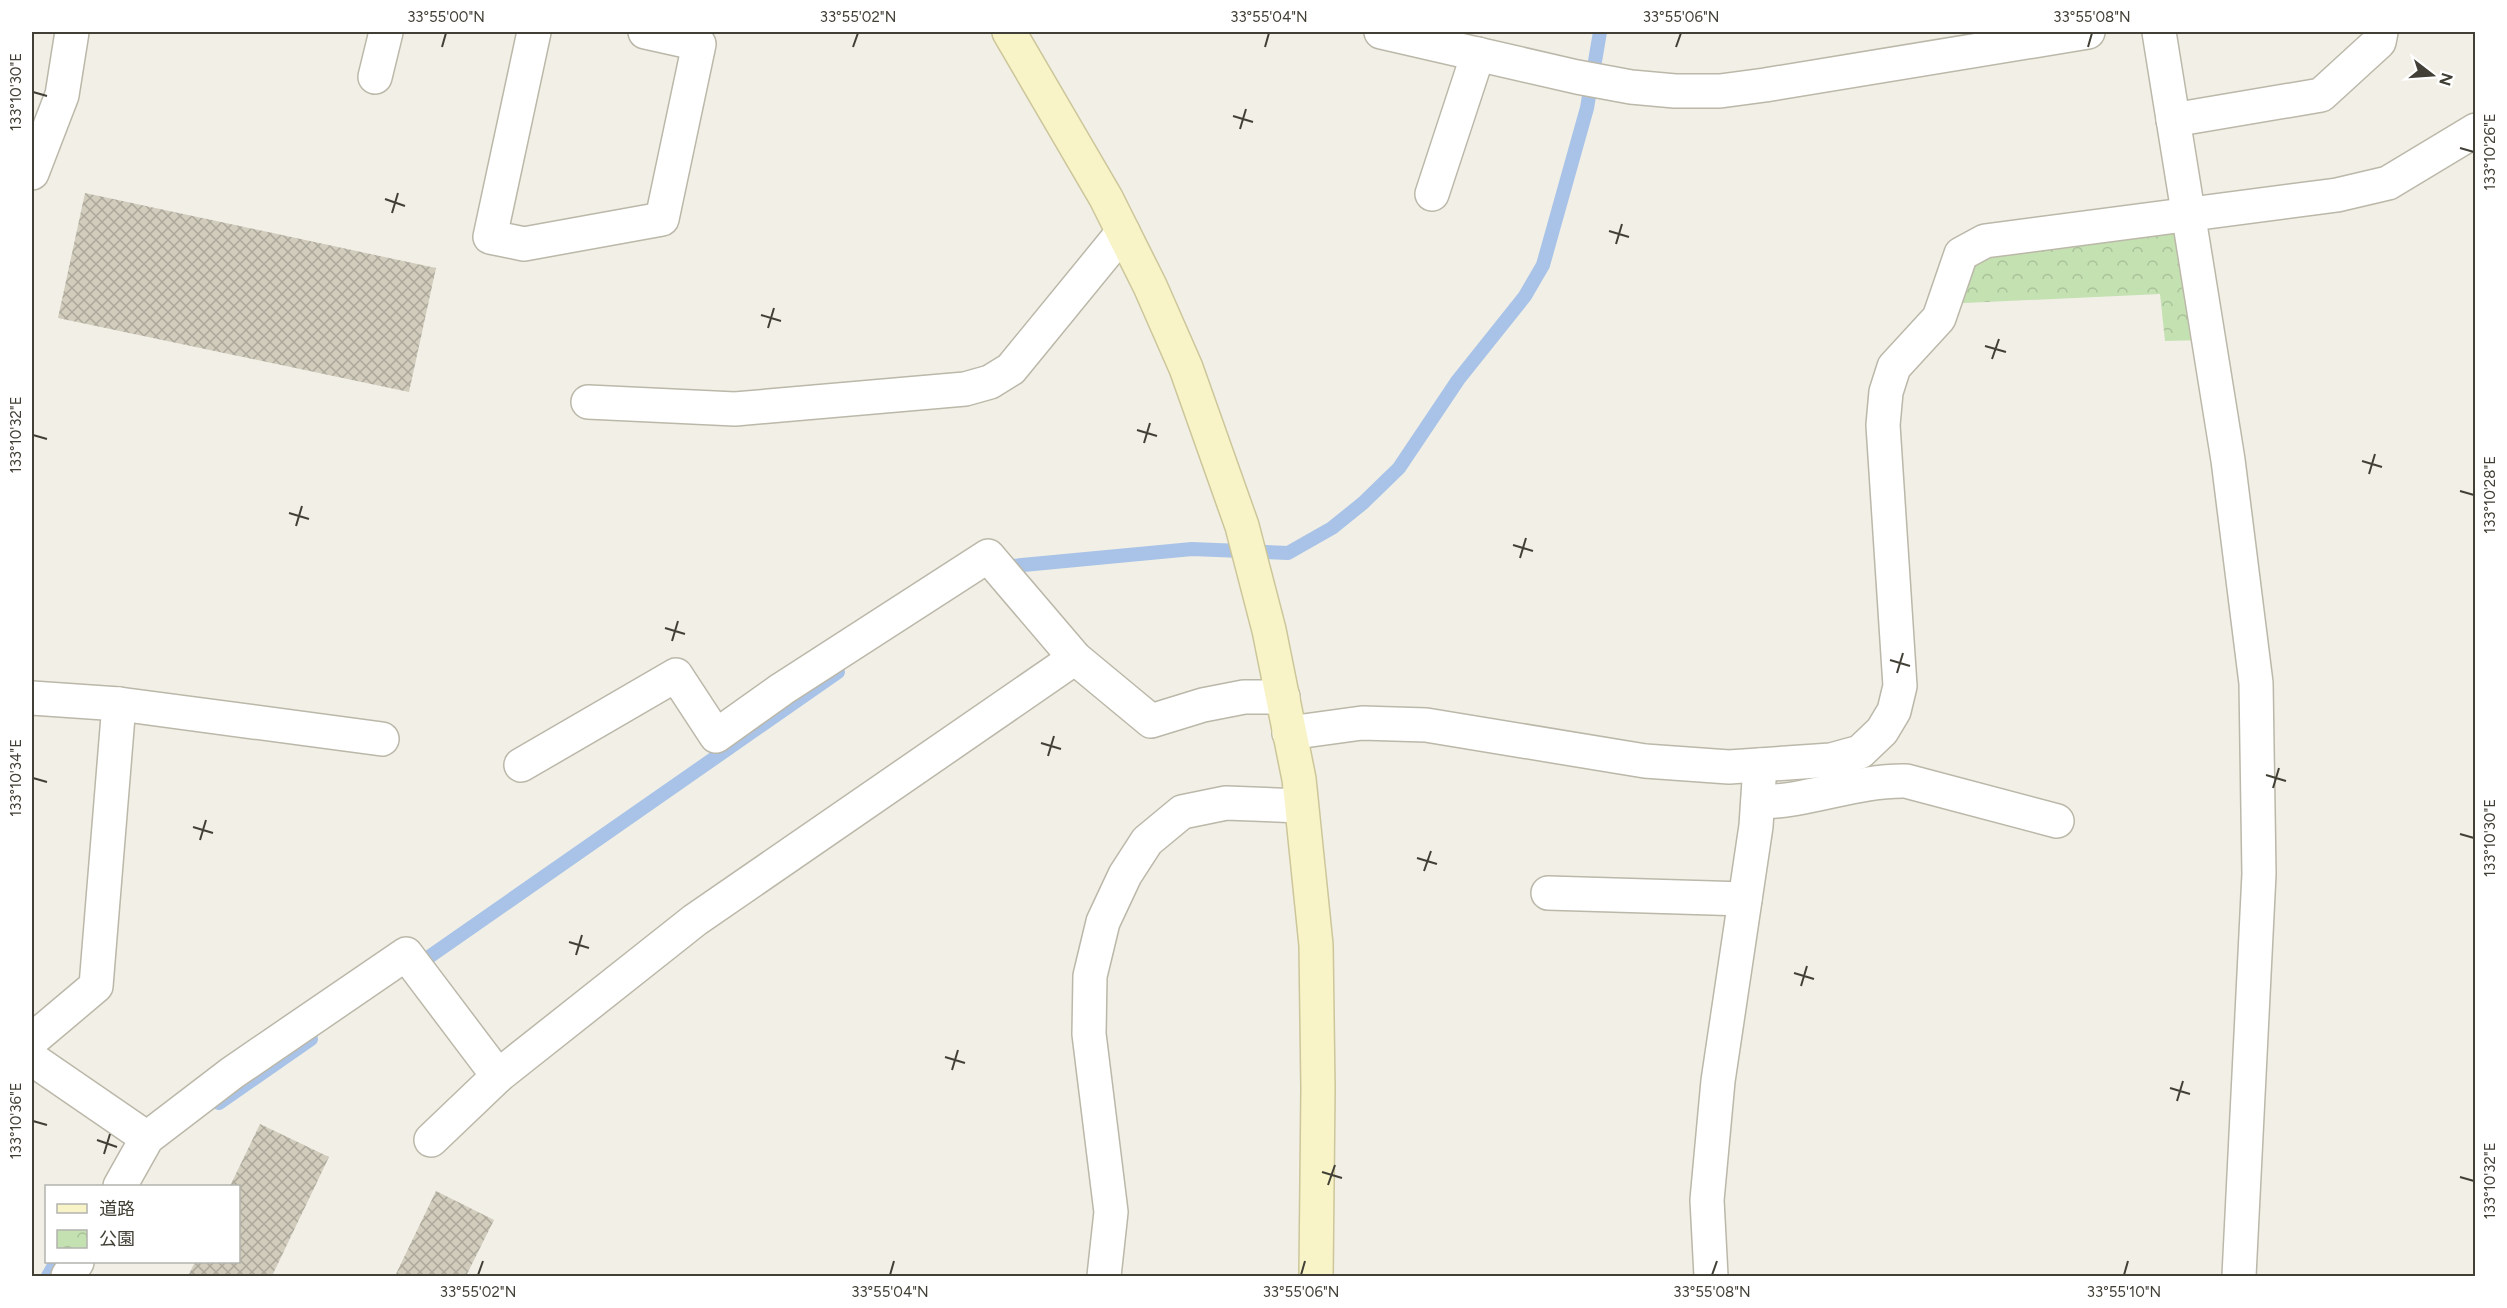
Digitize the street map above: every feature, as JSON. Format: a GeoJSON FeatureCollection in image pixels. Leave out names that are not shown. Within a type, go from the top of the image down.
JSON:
{"type":"FeatureCollection","features":[{"type":"Feature","properties":{"kind":"street"},"geometry":{"type":"LineString","coordinates":[[32,173],[62,95],[72,32]]}},
{"type":"Feature","properties":{"kind":"street"},"geometry":{"type":"LineString","coordinates":[[375,78],[386,32]]}},
{"type":"Feature","properties":{"kind":"street"},"geometry":{"type":"LineString","coordinates":[[534,32],[490,237],[524,244],[662,219],[699,44],[645,32]]}},
{"type":"Feature","properties":{"kind":"street"},"geometry":{"type":"LineString","coordinates":[[1009,32],[1123,232],[1150,286],[1186,368],[1248,549],[1269,630],[1299,779],[1316,945],[1318,1089],[1316,1276]]}},
{"type":"Feature","properties":{"kind":"street"},"geometry":{"type":"LineString","coordinates":[[1381,32],[1592,80],[1675,92],[1720,91],[2088,32]]}},
{"type":"Feature","properties":{"kind":"street"},"geometry":{"type":"LineString","coordinates":[[2159,32],[2228,460],[2256,683],[2259,874],[2239,1276]]}},
{"type":"Feature","properties":{"kind":"street"},"geometry":{"type":"LineString","coordinates":[[2173,120],[2321,95],[2379,42],[2381,32]]}},
{"type":"Feature","properties":{"kind":"street"},"geometry":{"type":"LineString","coordinates":[[1432,194],[1478,54]]}},
{"type":"Feature","properties":{"kind":"street"},"geometry":{"type":"LineString","coordinates":[[1289,733],[1362,723],[1426,725],[1645,761],[1729,767],[1831,760],[1860,752],[1882,731],[1894,711],[1900,686],[1883,425],[1886,392],[1894,367],[1939,318],[1961,254],[1985,241],[2337,195],[2388,183],[2475,130]]}},
{"type":"Feature","properties":{"kind":"street"},"geometry":{"type":"LineString","coordinates":[[588,402],[735,409],[964,388],[990,382],[1011,369],[1123,232]]}},
{"type":"Feature","properties":{"kind":"street"},"geometry":{"type":"LineString","coordinates":[[521,765],[675,675],[716,736],[782,689],[988,556],[1075,658],[1151,722],[1203,705],[1244,697],[1282,698]]}},
{"type":"Feature","properties":{"kind":"street"},"geometry":{"type":"LineString","coordinates":[[431,1140],[498,1076],[695,920],[1075,658]]}},
{"type":"Feature","properties":{"kind":"street"},"geometry":{"type":"LineString","coordinates":[[32,698],[119,704],[382,740]]}},
{"type":"Feature","properties":{"kind":"street"},"geometry":{"type":"LineString","coordinates":[[32,1040],[96,986],[119,704]]}},
{"type":"Feature","properties":{"kind":"street"},"geometry":{"type":"LineString","coordinates":[[1831,760],[1849,788]]}},
{"type":"Feature","properties":{"kind":"street"},"geometry":{"type":"LineString","coordinates":[[1711,1276],[1708,1188],[1718,1081],[1758,802],[1760,765]]}},
{"type":"Feature","properties":{"kind":"street"},"geometry":{"type":"LineString","coordinates":[[1758,802],[1779,802],[1882,781],[1906,781],[2057,821]]}},
{"type":"Feature","properties":{"kind":"street"},"geometry":{"type":"LineString","coordinates":[[1104,1276],[1110,1212],[1089,1034],[1090,976],[1103,922],[1125,875],[1148,841],[1182,812],[1226,803],[1301,806]]}},
{"type":"Feature","properties":{"kind":"street"},"geometry":{"type":"LineString","coordinates":[[1548,893],[1745,899]]}},
{"type":"Feature","properties":{"kind":"street"},"geometry":{"type":"LineString","coordinates":[[121,1185],[147,1138],[232,1073],[406,954],[498,1076]]}},
{"type":"Feature","properties":{"kind":"street"},"geometry":{"type":"LineString","coordinates":[[32,1059],[147,1138]]}},
{"type":"Feature","properties":{"kind":"street"},"geometry":{"type":"LineString","coordinates":[[68,1276],[76,1263]]}},
{"type":"Feature","properties":{"kind":"green space"},"geometry":{"type":"Polygon","coordinates":[[[2189,214],[2205,340],[2165,341],[2160,294],[1943,304],[1961,254],[2189,214]]]}},
{"type":"Feature","properties":{"kind":"building"},"geometry":{"type":"Polygon","coordinates":[[[85,193],[436,268],[409,392],[58,318],[85,193]]]}},
{"type":"Feature","properties":{"kind":"building"},"geometry":{"type":"Polygon","coordinates":[[[260,1124],[329,1157],[272,1276],[188,1276],[194,1263],[240,1263],[240,1185],[230,1185],[260,1124]]]}},
{"type":"Feature","properties":{"kind":"building"},"geometry":{"type":"Polygon","coordinates":[[[436,1191],[494,1220],[466,1276],[395,1276],[436,1191]]]}},
{"type":"Feature","properties":{"kind":"waterway"},"geometry":{"type":"LineString","coordinates":[[1001,570],[1012,566],[1192,549],[1288,553],[1332,528],[1363,503],[1399,468],[1458,380],[1525,296],[1543,265],[1587,108],[1600,32]]}},
{"type":"Feature","properties":{"kind":"waterway"},"geometry":{"type":"LineString","coordinates":[[416,966],[838,672]]}},
{"type":"Feature","properties":{"kind":"waterway"},"geometry":{"type":"LineString","coordinates":[[219,1103],[311,1039]]}},
{"type":"Feature","properties":{"kind":"waterway"},"geometry":{"type":"LineString","coordinates":[[48,1276],[55,1263]]}}]}
